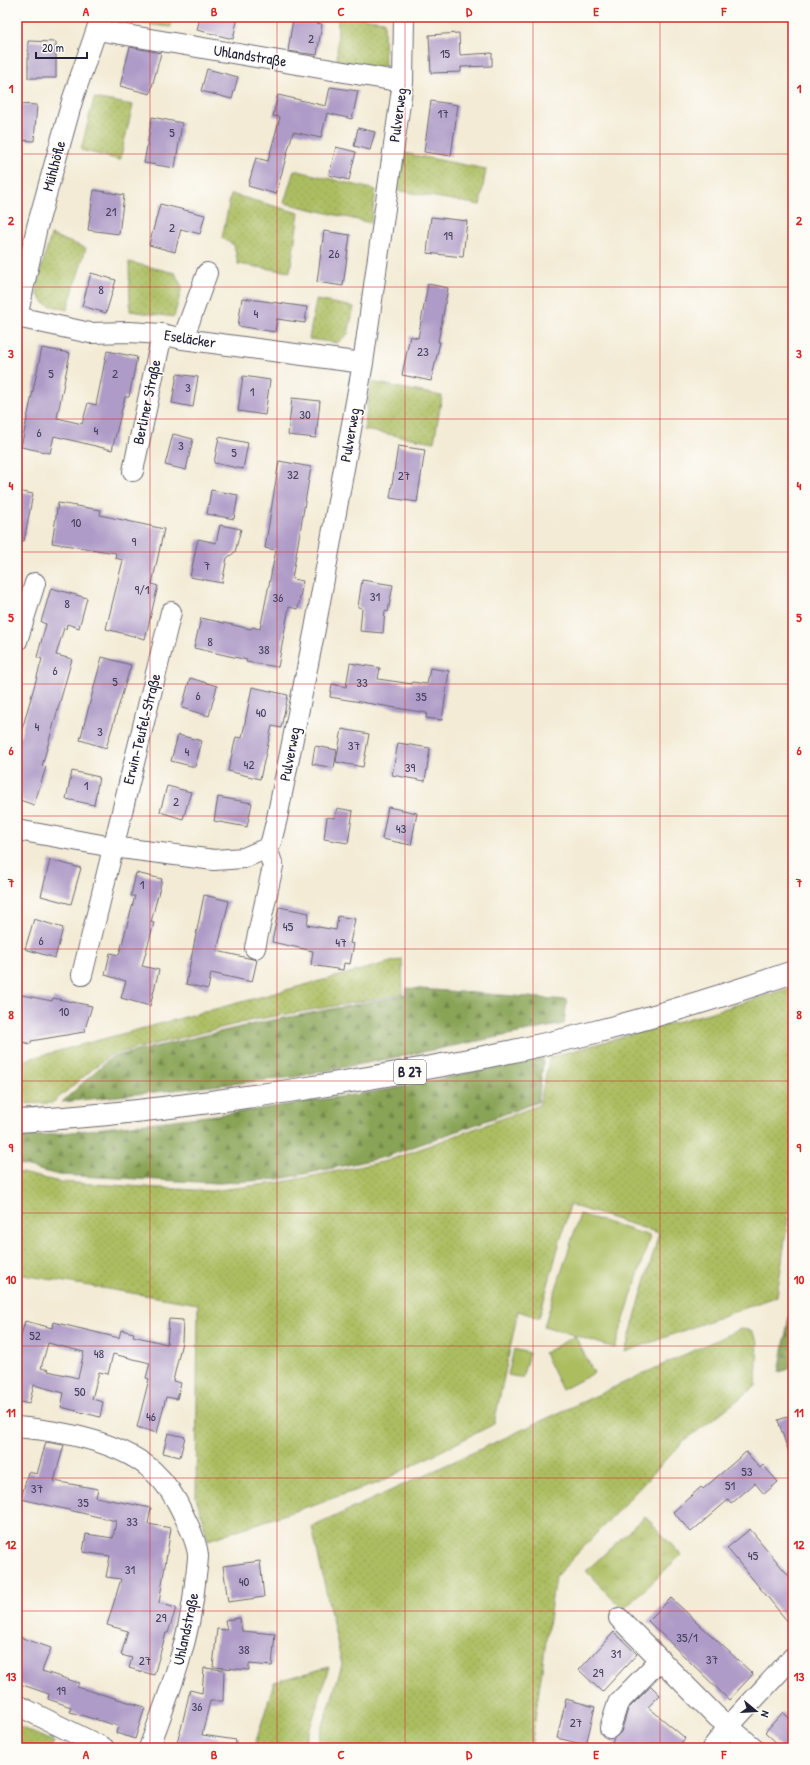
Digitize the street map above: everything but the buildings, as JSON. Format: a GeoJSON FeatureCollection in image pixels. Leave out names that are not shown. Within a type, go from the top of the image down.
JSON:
{"type":"FeatureCollection","features":[{"type":"Feature","properties":{"kind":"main road","name":"B 27"},"geometry":{"type":"LineString","coordinates":[[17,1122],[134,1112],[236,1099],[414,1071],[595,1032],[717,998],[793,972]]}},
{"type":"Feature","properties":{"kind":"street","name":"Pulverweg"},"geometry":{"type":"LineString","coordinates":[[267,848],[271,842],[288,768],[315,629],[363,363],[403,82],[404,17]]}},
{"type":"Feature","properties":{"kind":"street","name":"Uhlandstraße"},"geometry":{"type":"LineString","coordinates":[[99,24],[403,82]]}},
{"type":"Feature","properties":{"kind":"street","name":"Mühlhöfle"},"geometry":{"type":"LineString","coordinates":[[17,317],[38,227],[71,106],[99,24]]}},
{"type":"Feature","properties":{"kind":"street"},"geometry":{"type":"LineString","coordinates":[[183,339],[208,273]]}},
{"type":"Feature","properties":{"kind":"street","name":"Eseläcker"},"geometry":{"type":"LineString","coordinates":[[17,317],[90,333],[129,332],[162,334],[183,339],[363,363]]}},
{"type":"Feature","properties":{"kind":"street","name":"Berliner Straße"},"geometry":{"type":"LineString","coordinates":[[133,470],[162,334]]}},
{"type":"Feature","properties":{"kind":"street"},"geometry":{"type":"LineString","coordinates":[[17,641],[35,583]]}},
{"type":"Feature","properties":{"kind":"street","name":"Erwin-Teufel-Straße"},"geometry":{"type":"LineString","coordinates":[[82,975],[171,612]]}},
{"type":"Feature","properties":{"kind":"street"},"geometry":{"type":"LineString","coordinates":[[17,830],[113,847],[214,860],[244,858],[267,848],[272,866],[255,948]]}},
{"type":"Feature","properties":{"kind":"street","name":"Uhlandstraße"},"geometry":{"type":"LineString","coordinates":[[17,1427],[82,1437],[122,1451],[153,1471],[177,1501],[189,1525],[198,1555],[193,1611],[175,1680],[149,1748]]}},
{"type":"Feature","properties":{"kind":"street"},"geometry":{"type":"LineString","coordinates":[[619,1618],[716,1716],[754,1748]]}},
{"type":"Feature","properties":{"kind":"street"},"geometry":{"type":"LineString","coordinates":[[712,1748],[729,1726],[793,1657]]}},
{"type":"Feature","properties":{"kind":"street"},"geometry":{"type":"LineString","coordinates":[[610,1728],[618,1703],[660,1660]]}},
{"type":"Feature","properties":{"kind":"street"},"geometry":{"type":"LineString","coordinates":[[17,1705],[104,1748]]}},
{"type":"Feature","properties":{"kind":"green space"},"geometry":{"type":"Polygon","coordinates":[[[121,17],[173,17],[171,27],[126,22],[121,17]]]}},
{"type":"Feature","properties":{"kind":"green space"},"geometry":{"type":"Polygon","coordinates":[[[338,17],[354,17],[384,21],[385,68],[337,63],[338,17]]]}},
{"type":"Feature","properties":{"kind":"green space"},"geometry":{"type":"Polygon","coordinates":[[[94,98],[133,105],[120,160],[81,150],[94,98]]]}},
{"type":"Feature","properties":{"kind":"green space"},"geometry":{"type":"Polygon","coordinates":[[[403,153],[486,169],[480,205],[396,190],[403,153]]]}},
{"type":"Feature","properties":{"kind":"green space"},"geometry":{"type":"Polygon","coordinates":[[[294,170],[376,190],[371,223],[284,203],[294,170]]]}},
{"type":"Feature","properties":{"kind":"green space"},"geometry":{"type":"Polygon","coordinates":[[[231,194],[299,213],[290,272],[238,264],[234,245],[222,238],[231,194]]]}},
{"type":"Feature","properties":{"kind":"green space"},"geometry":{"type":"Polygon","coordinates":[[[51,235],[86,248],[67,310],[45,304],[37,294],[39,275],[51,235]]]}},
{"type":"Feature","properties":{"kind":"green space"},"geometry":{"type":"Polygon","coordinates":[[[129,262],[175,273],[182,287],[174,317],[130,311],[129,262]]]}},
{"type":"Feature","properties":{"kind":"green space"},"geometry":{"type":"Polygon","coordinates":[[[316,300],[354,307],[348,334],[337,343],[309,339],[316,300]]]}},
{"type":"Feature","properties":{"kind":"green space"},"geometry":{"type":"Polygon","coordinates":[[[371,382],[442,396],[434,442],[364,430],[371,382]]]}},
{"type":"Feature","properties":{"kind":"green space"},"geometry":{"type":"Polygon","coordinates":[[[402,959],[403,994],[253,1020],[110,1055],[52,1103],[17,1104],[17,1062],[402,959]]]}},
{"type":"Feature","properties":{"kind":"green space"},"geometry":{"type":"Polygon","coordinates":[[[793,987],[793,1184],[777,1296],[625,1352],[659,1233],[570,1205],[539,1318],[518,1311],[494,1424],[378,1483],[208,1540],[196,1497],[198,1304],[17,1274],[17,1172],[60,1182],[211,1191],[283,1182],[387,1161],[539,1105],[550,1057],[723,1009],[793,987]]]}},
{"type":"Feature","properties":{"kind":"green space"},"geometry":{"type":"Polygon","coordinates":[[[407,988],[567,1000],[564,1024],[295,1077],[62,1102],[111,1057],[258,1023],[406,995],[407,988]]]}},
{"type":"Feature","properties":{"kind":"green space"},"geometry":{"type":"Polygon","coordinates":[[[544,1057],[538,1102],[385,1157],[280,1179],[219,1183],[58,1175],[17,1164],[17,1137],[37,1136],[233,1113],[392,1089],[544,1057]]]}},
{"type":"Feature","properties":{"kind":"green space"},"geometry":{"type":"Polygon","coordinates":[[[580,1214],[650,1236],[615,1348],[544,1326],[580,1214]]]}},
{"type":"Feature","properties":{"kind":"green space"},"geometry":{"type":"Polygon","coordinates":[[[793,1294],[793,1368],[779,1372],[793,1294]]]}},
{"type":"Feature","properties":{"kind":"green space"},"geometry":{"type":"Polygon","coordinates":[[[740,1329],[751,1330],[758,1342],[756,1386],[683,1442],[555,1577],[531,1748],[316,1748],[342,1665],[312,1527],[740,1329]]]}},
{"type":"Feature","properties":{"kind":"green space"},"geometry":{"type":"Polygon","coordinates":[[[575,1336],[594,1373],[562,1390],[544,1353],[575,1336]]]}},
{"type":"Feature","properties":{"kind":"green space"},"geometry":{"type":"Polygon","coordinates":[[[514,1349],[529,1353],[522,1378],[508,1375],[514,1349]]]}},
{"type":"Feature","properties":{"kind":"green space"},"geometry":{"type":"Polygon","coordinates":[[[645,1516],[681,1555],[623,1610],[586,1571],[645,1516]]]}},
{"type":"Feature","properties":{"kind":"green space"},"geometry":{"type":"Polygon","coordinates":[[[329,1667],[304,1748],[254,1748],[274,1682],[329,1667]]]}},
{"type":"Feature","properties":{"kind":"green space"},"geometry":{"type":"Polygon","coordinates":[[[17,1726],[54,1742],[51,1748],[17,1748],[17,1726]]]}}]}
